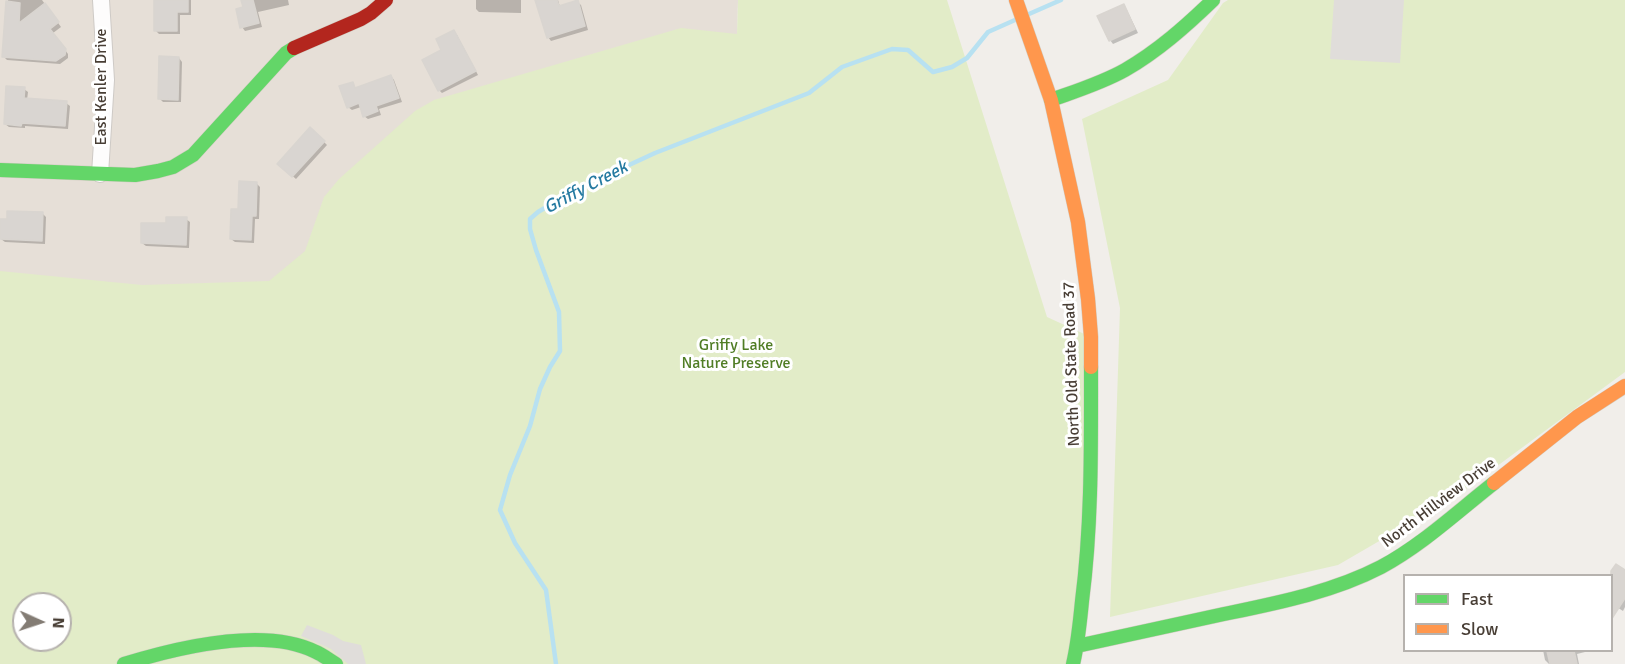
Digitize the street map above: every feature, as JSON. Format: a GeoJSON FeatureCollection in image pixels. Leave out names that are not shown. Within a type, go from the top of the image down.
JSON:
{"type":"FeatureCollection","features":[{"type":"Feature","properties":{"kind":"street","name":"East Kenler Drive"},"geometry":{"type":"LineString","coordinates":[[100,174],[106,80],[101,0]]}},
{"type":"Feature","properties":{"kind":"street"},"geometry":{"type":"LineString","coordinates":[[0,170],[146,174],[165,170],[184,162],[286,53],[371,14],[386,0]]}},
{"type":"Feature","properties":{"kind":"street","name":"North Old State Road 37"},"geometry":{"type":"LineString","coordinates":[[1016,0],[1051,100],[1078,222],[1088,299],[1091,337],[1090,511],[1085,579],[1073,664]]}},
{"type":"Feature","properties":{"kind":"street"},"geometry":{"type":"LineString","coordinates":[[1051,100],[1082,89],[1131,66],[1161,46],[1213,0]]}},
{"type":"Feature","properties":{"kind":"street","name":"North Hillview Drive"},"geometry":{"type":"LineString","coordinates":[[1077,646],[1253,608],[1311,593],[1348,581],[1380,567],[1409,550],[1577,417],[1625,386]]}},
{"type":"Feature","properties":{"kind":"street"},"geometry":{"type":"LineString","coordinates":[[124,664],[186,647],[247,641],[301,646],[336,664]]}},
{"type":"Feature","properties":{"kind":"shaded area"},"geometry":{"type":"Polygon","coordinates":[[[0,0],[738,0],[737,34],[279,297],[0,288],[0,0]]]}},
{"type":"Feature","properties":{"kind":"shaded area"},"geometry":{"type":"Polygon","coordinates":[[[1334,0],[1404,0],[1400,63],[1330,59],[1334,0]]]}},
{"type":"Feature","properties":{"kind":"shaded area"},"geometry":{"type":"Polygon","coordinates":[[[307,625],[343,641],[361,645],[366,664],[348,664],[331,649],[301,636],[307,625]]]}},
{"type":"Feature","properties":{"kind":"green space","name":"Griffy Lake Nature Preserve"},"geometry":{"type":"Polygon","coordinates":[[[738,0],[947,0],[1047,317],[1093,338],[1073,664],[0,664],[0,271],[142,285],[269,281],[305,251],[324,197],[339,179],[415,111],[434,100],[681,28],[737,34],[738,0]]]}},
{"type":"Feature","properties":{"kind":"green space"},"geometry":{"type":"Polygon","coordinates":[[[1228,0],[1625,0],[1625,372],[1455,497],[1338,565],[1110,617],[1120,308],[1082,119],[1168,80],[1223,3],[1228,0]]]}},
{"type":"Feature","properties":{"kind":"building"},"geometry":{"type":"Polygon","coordinates":[[[154,0],[188,0],[188,12],[177,12],[177,31],[154,31],[154,0]]]}},
{"type":"Feature","properties":{"kind":"building"},"geometry":{"type":"Polygon","coordinates":[[[241,0],[253,0],[259,23],[240,28],[236,9],[243,7],[241,0]]]}},
{"type":"Feature","properties":{"kind":"building"},"geometry":{"type":"Polygon","coordinates":[[[535,0],[557,0],[559,6],[578,0],[585,26],[547,38],[535,0]]]}},
{"type":"Feature","properties":{"kind":"building"},"geometry":{"type":"Polygon","coordinates":[[[6,1],[20,3],[19,23],[45,3],[59,22],[50,29],[66,49],[65,55],[56,61],[2,57],[6,1]]]}},
{"type":"Feature","properties":{"kind":"building"},"geometry":{"type":"Polygon","coordinates":[[[1124,4],[1135,29],[1109,41],[1097,16],[1124,4]]]}},
{"type":"Feature","properties":{"kind":"building"},"geometry":{"type":"Polygon","coordinates":[[[454,30],[476,71],[438,91],[422,60],[441,50],[436,39],[454,30]]]}},
{"type":"Feature","properties":{"kind":"building"},"geometry":{"type":"Polygon","coordinates":[[[159,56],[179,57],[178,100],[158,99],[159,56]]]}},
{"type":"Feature","properties":{"kind":"building"},"geometry":{"type":"Polygon","coordinates":[[[391,75],[399,98],[376,106],[378,111],[363,117],[359,103],[347,108],[339,86],[353,82],[355,88],[391,75]]]}},
{"type":"Feature","properties":{"kind":"building"},"geometry":{"type":"Polygon","coordinates":[[[6,86],[25,87],[24,98],[67,101],[65,126],[4,124],[6,86]]]}},
{"type":"Feature","properties":{"kind":"building"},"geometry":{"type":"Polygon","coordinates":[[[310,127],[325,141],[292,177],[277,164],[310,127]]]}},
{"type":"Feature","properties":{"kind":"building"},"geometry":{"type":"Polygon","coordinates":[[[239,181],[257,182],[256,216],[252,216],[251,240],[230,239],[231,209],[238,209],[239,181]]]}},
{"type":"Feature","properties":{"kind":"building"},"geometry":{"type":"Polygon","coordinates":[[[7,211],[43,212],[42,241],[0,239],[0,219],[7,219],[7,211]]]}},
{"type":"Feature","properties":{"kind":"building"},"geometry":{"type":"Polygon","coordinates":[[[166,217],[187,217],[186,245],[141,243],[141,223],[166,223],[166,217]]]}},
{"type":"Feature","properties":{"kind":"building"},"geometry":{"type":"Polygon","coordinates":[[[1616,564],[1625,570],[1625,598],[1613,617],[1613,574],[1611,571],[1616,564]]]}},
{"type":"Feature","properties":{"kind":"building"},"geometry":{"type":"Polygon","coordinates":[[[1547,652],[1574,652],[1577,664],[1550,664],[1547,652]]]}},
{"type":"Feature","properties":{"kind":"waterway","name":"Griffy Creek"},"geometry":{"type":"LineString","coordinates":[[1029,14],[1061,0]]}},
{"type":"Feature","properties":{"kind":"waterway","name":"Griffy Creek"},"geometry":{"type":"LineString","coordinates":[[556,664],[546,590],[515,543],[500,510],[510,475],[530,426],[540,389],[560,351],[559,312],[536,250],[530,229],[530,219],[575,190],[655,153],[809,93],[842,67],[892,49],[908,50],[933,72],[952,67],[967,58],[988,32],[1015,20]]}},
{"type":"Feature","properties":{"kind":"traffic: fast"},"geometry":{"type":"LineString","coordinates":[[1051,100],[1107,79],[1137,63],[1171,38],[1213,0]]}},
{"type":"Feature","properties":{"kind":"traffic: fast"},"geometry":{"type":"LineString","coordinates":[[0,170],[135,175],[173,167],[193,155],[286,53],[294,48]]}},
{"type":"Feature","properties":{"kind":"traffic: fast"},"geometry":{"type":"LineString","coordinates":[[1073,664],[1080,625],[1088,542],[1091,367]]}},
{"type":"Feature","properties":{"kind":"traffic: fast"},"geometry":{"type":"LineString","coordinates":[[1077,646],[1284,601],[1363,576],[1411,549],[1494,483]]}},
{"type":"Feature","properties":{"kind":"traffic: fast"},"geometry":{"type":"LineString","coordinates":[[124,664],[194,646],[246,640],[295,644],[319,653],[336,664]]}},
{"type":"Feature","properties":{"kind":"traffic: slow"},"geometry":{"type":"LineString","coordinates":[[1016,0],[1051,100],[1078,222],[1088,299],[1091,367]]}},
{"type":"Feature","properties":{"kind":"traffic: slow"},"geometry":{"type":"LineString","coordinates":[[1494,483],[1577,417],[1625,386]]}},
{"type":"Feature","properties":{"kind":"traffic: jam"},"geometry":{"type":"LineString","coordinates":[[294,48],[361,19],[386,0]]}}]}
